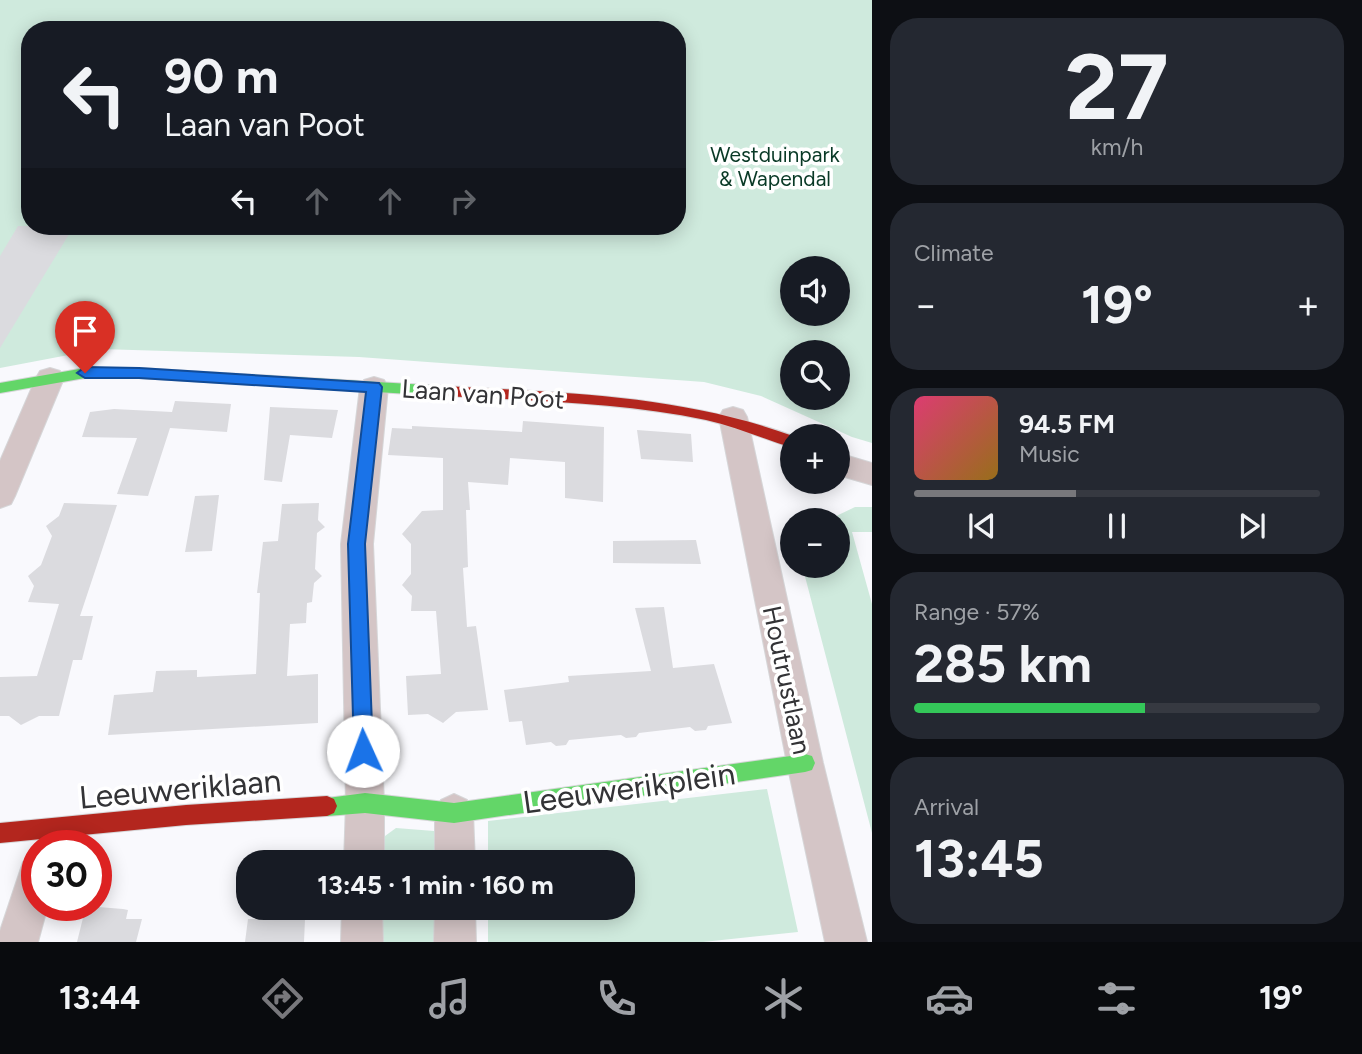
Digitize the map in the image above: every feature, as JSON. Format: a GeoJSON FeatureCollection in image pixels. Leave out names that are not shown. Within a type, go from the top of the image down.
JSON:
{"type":"FeatureCollection","features":[{"type":"Feature","properties":{"kind":"street","name":"Laan van Poot"},"geometry":{"type":"LineString","coordinates":[[0,388],[85,373],[139,373],[374,387],[685,407],[733,417],[780,435]]}},
{"type":"Feature","properties":{"kind":"street"},"geometry":{"type":"LineString","coordinates":[[0,496],[50,378]]}},
{"type":"Feature","properties":{"kind":"street"},"geometry":{"type":"LineString","coordinates":[[363,850],[365,803],[357,544],[374,387]]}},
{"type":"Feature","properties":{"kind":"street","name":"Houtrustlaan"},"geometry":{"type":"LineString","coordinates":[[733,417],[840,941]]}},
{"type":"Feature","properties":{"kind":"street"},"geometry":{"type":"LineString","coordinates":[[850,468],[872,474]]}},
{"type":"Feature","properties":{"kind":"street","name":"Leeuwerikplein"},"geometry":{"type":"LineString","coordinates":[[365,803],[454,813],[805,763]]}},
{"type":"Feature","properties":{"kind":"street","name":"Leeuweriklaan"},"geometry":{"type":"LineString","coordinates":[[90,830],[186,814],[365,803]]}},
{"type":"Feature","properties":{"kind":"street"},"geometry":{"type":"LineString","coordinates":[[454,813],[454,850]]}},
{"type":"Feature","properties":{"kind":"street","name":"Leeuweriklaan"},"geometry":{"type":"LineString","coordinates":[[0,833],[21,835]]}},
{"type":"Feature","properties":{"kind":"street"},"geometry":{"type":"LineString","coordinates":[[362,920],[362,942]]}},
{"type":"Feature","properties":{"kind":"street"},"geometry":{"type":"LineString","coordinates":[[455,920],[456,942]]}},
{"type":"Feature","properties":{"kind":"street"},"geometry":{"type":"LineString","coordinates":[[17,942],[23,921]]}},
{"type":"Feature","properties":{"kind":"green space","name":"Westduinpark & Wapendal"},"geometry":{"type":"Polygon","coordinates":[[[0,0],[872,0],[872,443],[850,436],[850,424],[823,424],[792,410],[850,410],[850,340],[780,340],[780,405],[761,396],[704,382],[359,357],[100,349],[0,368],[0,0]]]}},
{"type":"Feature","properties":{"kind":"green space"},"geometry":{"type":"Polygon","coordinates":[[[872,507],[872,532],[852,532],[872,604],[872,833],[805,578],[850,578],[850,509],[872,507]]]}},
{"type":"Feature","properties":{"kind":"green space"},"geometry":{"type":"Polygon","coordinates":[[[767,789],[798,932],[703,942],[488,942],[488,920],[635,920],[635,850],[488,850],[488,821],[767,789]]]}},
{"type":"Feature","properties":{"kind":"green space"},"geometry":{"type":"Polygon","coordinates":[[[396,828],[434,831],[434,850],[384,850],[385,836],[396,828]]]}},
{"type":"Feature","properties":{"kind":"green space"},"geometry":{"type":"Polygon","coordinates":[[[381,920],[435,920],[436,942],[380,942],[381,920]]]}},
{"type":"Feature","properties":{"kind":"building"},"geometry":{"type":"Polygon","coordinates":[[[18,226],[21,226],[21,235],[69,235],[0,348],[0,256],[18,226]]]}},
{"type":"Feature","properties":{"kind":"building"},"geometry":{"type":"Polygon","coordinates":[[[175,401],[231,404],[227,432],[170,428],[148,496],[117,494],[137,438],[82,437],[90,412],[114,409],[172,412],[175,401]]]}},
{"type":"Feature","properties":{"kind":"building"},"geometry":{"type":"Polygon","coordinates":[[[270,407],[338,410],[332,438],[290,435],[282,482],[264,480],[270,407]]]}},
{"type":"Feature","properties":{"kind":"building"},"geometry":{"type":"Polygon","coordinates":[[[523,421],[604,427],[603,502],[565,498],[565,462],[510,458],[508,485],[468,482],[468,567],[463,568],[467,627],[476,626],[488,710],[456,712],[443,723],[428,714],[408,715],[406,676],[441,674],[436,611],[411,611],[412,596],[402,585],[411,574],[411,544],[402,534],[422,511],[443,510],[443,458],[388,455],[392,428],[412,429],[412,426],[522,432],[523,421]]]}},
{"type":"Feature","properties":{"kind":"building"},"geometry":{"type":"Polygon","coordinates":[[[637,430],[691,434],[693,462],[641,459],[637,430]]]}},
{"type":"Feature","properties":{"kind":"building"},"geometry":{"type":"Polygon","coordinates":[[[219,495],[212,551],[185,552],[195,496],[219,495]]]}},
{"type":"Feature","properties":{"kind":"building"},"geometry":{"type":"Polygon","coordinates":[[[64,503],[117,505],[80,616],[93,616],[82,660],[73,660],[59,716],[39,716],[21,725],[9,716],[0,716],[0,677],[37,676],[59,604],[28,602],[34,586],[28,576],[41,565],[52,536],[46,526],[59,516],[64,503]]]}},
{"type":"Feature","properties":{"kind":"building"},"geometry":{"type":"Polygon","coordinates":[[[319,503],[318,520],[325,527],[317,533],[315,569],[322,576],[314,583],[312,602],[307,603],[306,623],[290,624],[287,676],[318,674],[318,723],[108,735],[114,695],[153,692],[156,671],[197,670],[197,677],[256,674],[260,593],[257,593],[263,542],[278,541],[282,504],[319,503]]]}},
{"type":"Feature","properties":{"kind":"building"},"geometry":{"type":"Polygon","coordinates":[[[696,540],[701,564],[613,563],[613,541],[696,540]]]}},
{"type":"Feature","properties":{"kind":"building"},"geometry":{"type":"Polygon","coordinates":[[[664,607],[673,668],[714,664],[732,723],[708,726],[706,730],[695,731],[690,727],[639,733],[636,737],[626,738],[621,735],[569,740],[566,745],[556,746],[551,742],[526,745],[522,721],[509,722],[504,690],[569,682],[568,676],[651,671],[635,608],[664,607]]]}},
{"type":"Feature","properties":{"kind":"building"},"geometry":{"type":"Polygon","coordinates":[[[112,908],[128,910],[126,919],[142,919],[136,942],[77,942],[82,921],[112,921],[112,908]]]}},
{"type":"Feature","properties":{"kind":"building"},"geometry":{"type":"Polygon","coordinates":[[[248,920],[305,920],[304,942],[245,942],[248,920]]]}},
{"type":"Feature","properties":{"kind":"traffic: fast"},"geometry":{"type":"LineString","coordinates":[[0,388],[85,373],[139,373],[444,391]]}},
{"type":"Feature","properties":{"kind":"traffic: fast"},"geometry":{"type":"LineString","coordinates":[[327,806],[365,803],[454,813],[805,763]]}},
{"type":"Feature","properties":{"kind":"traffic: jam"},"geometry":{"type":"LineString","coordinates":[[444,391],[577,398],[665,407],[708,415],[780,437]]}},
{"type":"Feature","properties":{"kind":"traffic: jam"},"geometry":{"type":"LineString","coordinates":[[0,833],[186,815],[327,806]]}},
{"type":"Feature","properties":{"kind":"route"},"geometry":{"type":"LineString","coordinates":[[85,373],[139,373],[374,387],[357,544],[363,751]]}}]}
